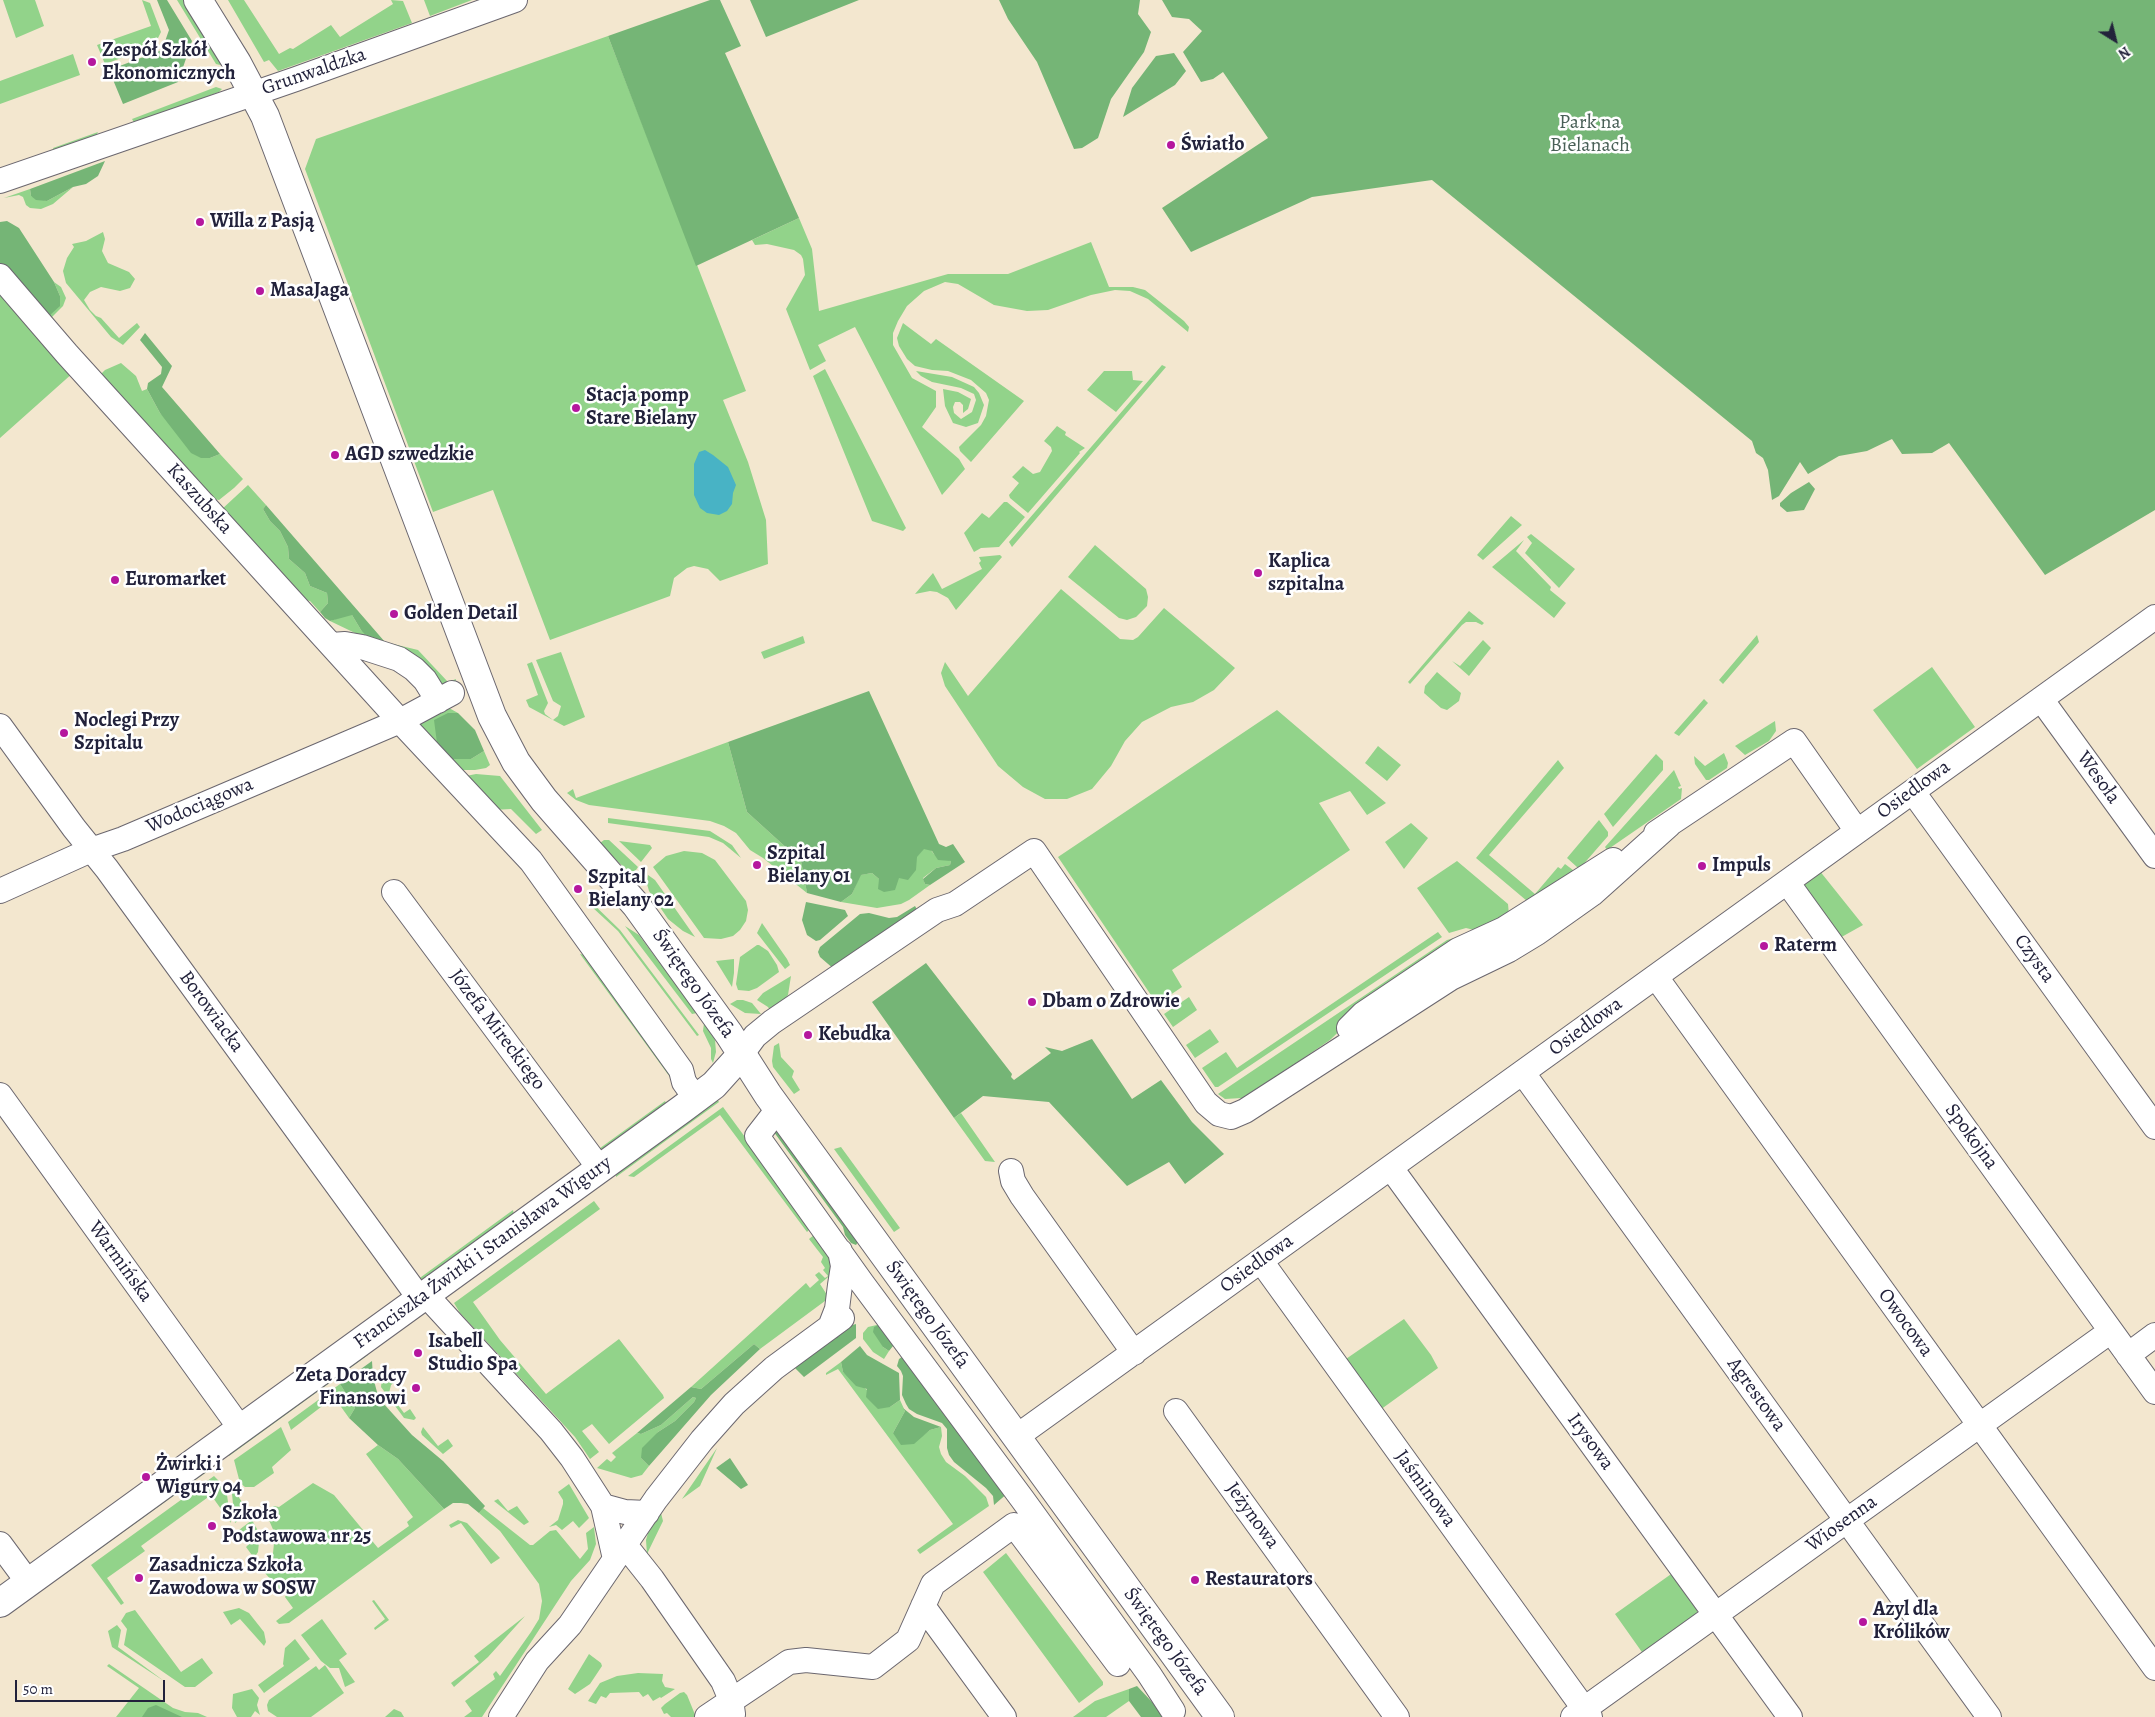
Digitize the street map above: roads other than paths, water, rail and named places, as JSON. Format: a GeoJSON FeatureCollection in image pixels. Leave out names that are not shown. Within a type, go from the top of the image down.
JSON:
{"type":"FeatureCollection","features":[{"type":"Feature","properties":{"kind":"street","name":"Świętego Józefa"},"geometry":{"type":"LineString","coordinates":[[198,0],[265,116],[492,716],[504,742],[516,762],[540,794],[636,905],[721,1021],[778,1109],[1220,1717]]}},
{"type":"Feature","properties":{"kind":"street","name":"Grunwaldzka"},"geometry":{"type":"LineString","coordinates":[[0,181],[515,0]]}},
{"type":"Feature","properties":{"kind":"street","name":"Kaszubska"},"geometry":{"type":"LineString","coordinates":[[0,276],[67,354],[400,721],[530,861],[680,1070],[684,1082],[696,1099]]}},
{"type":"Feature","properties":{"kind":"street","name":"Osiedlowa"},"geometry":{"type":"LineString","coordinates":[[1016,1437],[2155,617]]}},
{"type":"Feature","properties":{"kind":"street","name":"Wodociągowa"},"geometry":{"type":"LineString","coordinates":[[0,891],[91,850],[123,839],[400,721],[445,697],[399,658],[362,647],[345,644],[331,645]]}},
{"type":"Feature","properties":{"kind":"street","name":"Wesoła"},"geometry":{"type":"LineString","coordinates":[[2041,699],[2155,856]]}},
{"type":"Feature","properties":{"kind":"street","name":"Borowiacka"},"geometry":{"type":"LineString","coordinates":[[0,726],[423,1297],[551,1431],[572,1458],[603,1506]]}},
{"type":"Feature","properties":{"kind":"street"},"geometry":{"type":"LineString","coordinates":[[742,1055],[755,1036],[772,1022],[937,910],[956,904],[1034,851],[1206,1103],[1219,1114],[1231,1117],[1245,1111],[1323,1059],[1363,1014],[1458,950],[1504,929],[1669,825],[1794,741],[1857,831]]}},
{"type":"Feature","properties":{"kind":"street","name":"Czysta"},"geometry":{"type":"LineString","coordinates":[[1912,792],[2155,1127]]}},
{"type":"Feature","properties":{"kind":"street","name":"Spokojna"},"geometry":{"type":"LineString","coordinates":[[1787,882],[2155,1392]]}},
{"type":"Feature","properties":{"kind":"street","name":"Józefa Mireckiego"},"geometry":{"type":"LineString","coordinates":[[394,892],[600,1169]]}},
{"type":"Feature","properties":{"kind":"street","name":"Owocowa"},"geometry":{"type":"LineString","coordinates":[[1656,977],[2155,1668]]}},
{"type":"Feature","properties":{"kind":"street","name":"Franciszka Żwirki i Stanisława Wigury"},"geometry":{"type":"LineString","coordinates":[[0,1603],[696,1099],[714,1085],[742,1055]]}},
{"type":"Feature","properties":{"kind":"street","name":"Agrestowa"},"geometry":{"type":"LineString","coordinates":[[1523,1073],[1989,1717]]}},
{"type":"Feature","properties":{"kind":"street","name":"Warmińska"},"geometry":{"type":"LineString","coordinates":[[0,1095],[240,1428]]}},
{"type":"Feature","properties":{"kind":"street"},"geometry":{"type":"LineString","coordinates":[[778,1109],[757,1136],[1149,1674],[1173,1711]]}},
{"type":"Feature","properties":{"kind":"street","name":"Irysowa"},"geometry":{"type":"LineString","coordinates":[[1391,1168],[1790,1717]]}},
{"type":"Feature","properties":{"kind":"street"},"geometry":{"type":"LineString","coordinates":[[1011,1171],[1013,1181],[1022,1196],[1134,1353]]}},
{"type":"Feature","properties":{"kind":"street"},"geometry":{"type":"LineString","coordinates":[[517,1717],[554,1660],[570,1626],[647,1513],[702,1440],[734,1404],[774,1368],[836,1322],[843,1266],[840,1251]]}},
{"type":"Feature","properties":{"kind":"street","name":"Jaśminowa"},"geometry":{"type":"LineString","coordinates":[[1261,1261],[1582,1714]]}},
{"type":"Feature","properties":{"kind":"street","name":"Wiosenna"},"geometry":{"type":"LineString","coordinates":[[1582,1714],[1716,1615],[2111,1331]]}},
{"type":"Feature","properties":{"kind":"street"},"geometry":{"type":"LineString","coordinates":[[2128,1355],[2155,1335]]}},
{"type":"Feature","properties":{"kind":"street","name":"Jeżynowa"},"geometry":{"type":"LineString","coordinates":[[1176,1411],[1397,1717]]}},
{"type":"Feature","properties":{"kind":"street"},"geometry":{"type":"LineString","coordinates":[[603,1506],[625,1512],[647,1513]]}},
{"type":"Feature","properties":{"kind":"street"},"geometry":{"type":"LineString","coordinates":[[603,1506],[620,1552],[652,1579],[723,1681],[732,1709]]}},
{"type":"Feature","properties":{"kind":"street"},"geometry":{"type":"LineString","coordinates":[[707,1717],[732,1709],[789,1662],[806,1660],[873,1667],[908,1640],[933,1584],[1014,1525],[1118,1664]]}},
{"type":"Feature","properties":{"kind":"street"},"geometry":{"type":"LineString","coordinates":[[0,1544],[28,1582]]}},
{"type":"Feature","properties":{"kind":"street"},"geometry":{"type":"LineString","coordinates":[[923,1606],[1004,1717]]}},
{"type":"Feature","properties":{"kind":"street"},"geometry":{"type":"LineString","coordinates":[[501,1717],[537,1661],[570,1626]]}},
{"type":"Feature","properties":{"kind":"water"},"geometry":{"type":"Polygon","coordinates":[[[705,450],[728,467],[736,485],[732,504],[727,511],[719,515],[707,513],[700,508],[694,495],[694,464],[699,452],[705,450]]]}},
{"type":"Feature","properties":{"kind":"place","name":"Zespół Szkół Ekonomicznych"},"geometry":{"type":"Point","coordinates":[92,62]}},
{"type":"Feature","properties":{"kind":"place","name":"Światło"},"geometry":{"type":"Point","coordinates":[1171,145]}},
{"type":"Feature","properties":{"kind":"place","name":"Willa z Pasją"},"geometry":{"type":"Point","coordinates":[200,222]}},
{"type":"Feature","properties":{"kind":"place","name":"MasaJaga"},"geometry":{"type":"Point","coordinates":[260,291]}},
{"type":"Feature","properties":{"kind":"place","name":"Stacja pomp Stare Bielany"},"geometry":{"type":"Point","coordinates":[576,408]}},
{"type":"Feature","properties":{"kind":"place","name":"AGD szwedzkie"},"geometry":{"type":"Point","coordinates":[335,455]}},
{"type":"Feature","properties":{"kind":"place","name":"Kaplica szpitalna"},"geometry":{"type":"Point","coordinates":[1258,573]}},
{"type":"Feature","properties":{"kind":"place","name":"Euromarket"},"geometry":{"type":"Point","coordinates":[115,580]}},
{"type":"Feature","properties":{"kind":"place","name":"Golden Detail"},"geometry":{"type":"Point","coordinates":[394,614]}},
{"type":"Feature","properties":{"kind":"place","name":"Noclegi Przy Szpitalu"},"geometry":{"type":"Point","coordinates":[64,733]}},
{"type":"Feature","properties":{"kind":"place","name":"Szpital Bielany 01"},"geometry":{"type":"Point","coordinates":[757,865]}},
{"type":"Feature","properties":{"kind":"place","name":"Impuls"},"geometry":{"type":"Point","coordinates":[1702,866]}},
{"type":"Feature","properties":{"kind":"place","name":"Szpital Bielany 02"},"geometry":{"type":"Point","coordinates":[578,889]}},
{"type":"Feature","properties":{"kind":"place","name":"Raterm"},"geometry":{"type":"Point","coordinates":[1764,946]}},
{"type":"Feature","properties":{"kind":"place","name":"Dbam o Zdrowie"},"geometry":{"type":"Point","coordinates":[1032,1002]}},
{"type":"Feature","properties":{"kind":"place","name":"Kebudka"},"geometry":{"type":"Point","coordinates":[808,1035]}},
{"type":"Feature","properties":{"kind":"place","name":"Isabell Studio Spa"},"geometry":{"type":"Point","coordinates":[418,1353]}},
{"type":"Feature","properties":{"kind":"place","name":"Zeta Doradcy Finansowi"},"geometry":{"type":"Point","coordinates":[416,1388]}},
{"type":"Feature","properties":{"kind":"place","name":"Żwirki i Wigury 04"},"geometry":{"type":"Point","coordinates":[146,1477]}},
{"type":"Feature","properties":{"kind":"place","name":"Szkoła Podstawowa nr 25"},"geometry":{"type":"Point","coordinates":[212,1526]}},
{"type":"Feature","properties":{"kind":"place","name":"Zasadnicza Szkoła Zawodowa w SOSW"},"geometry":{"type":"Point","coordinates":[139,1578]}},
{"type":"Feature","properties":{"kind":"place","name":"Restaurators"},"geometry":{"type":"Point","coordinates":[1195,1580]}},
{"type":"Feature","properties":{"kind":"place","name":"Azyl dla Królików"},"geometry":{"type":"Point","coordinates":[1863,1622]}},
{"type":"Feature","properties":{"kind":"park label","name":"Park na Bielanach"},"geometry":{"type":"Point","coordinates":[1590,134]}}]}
